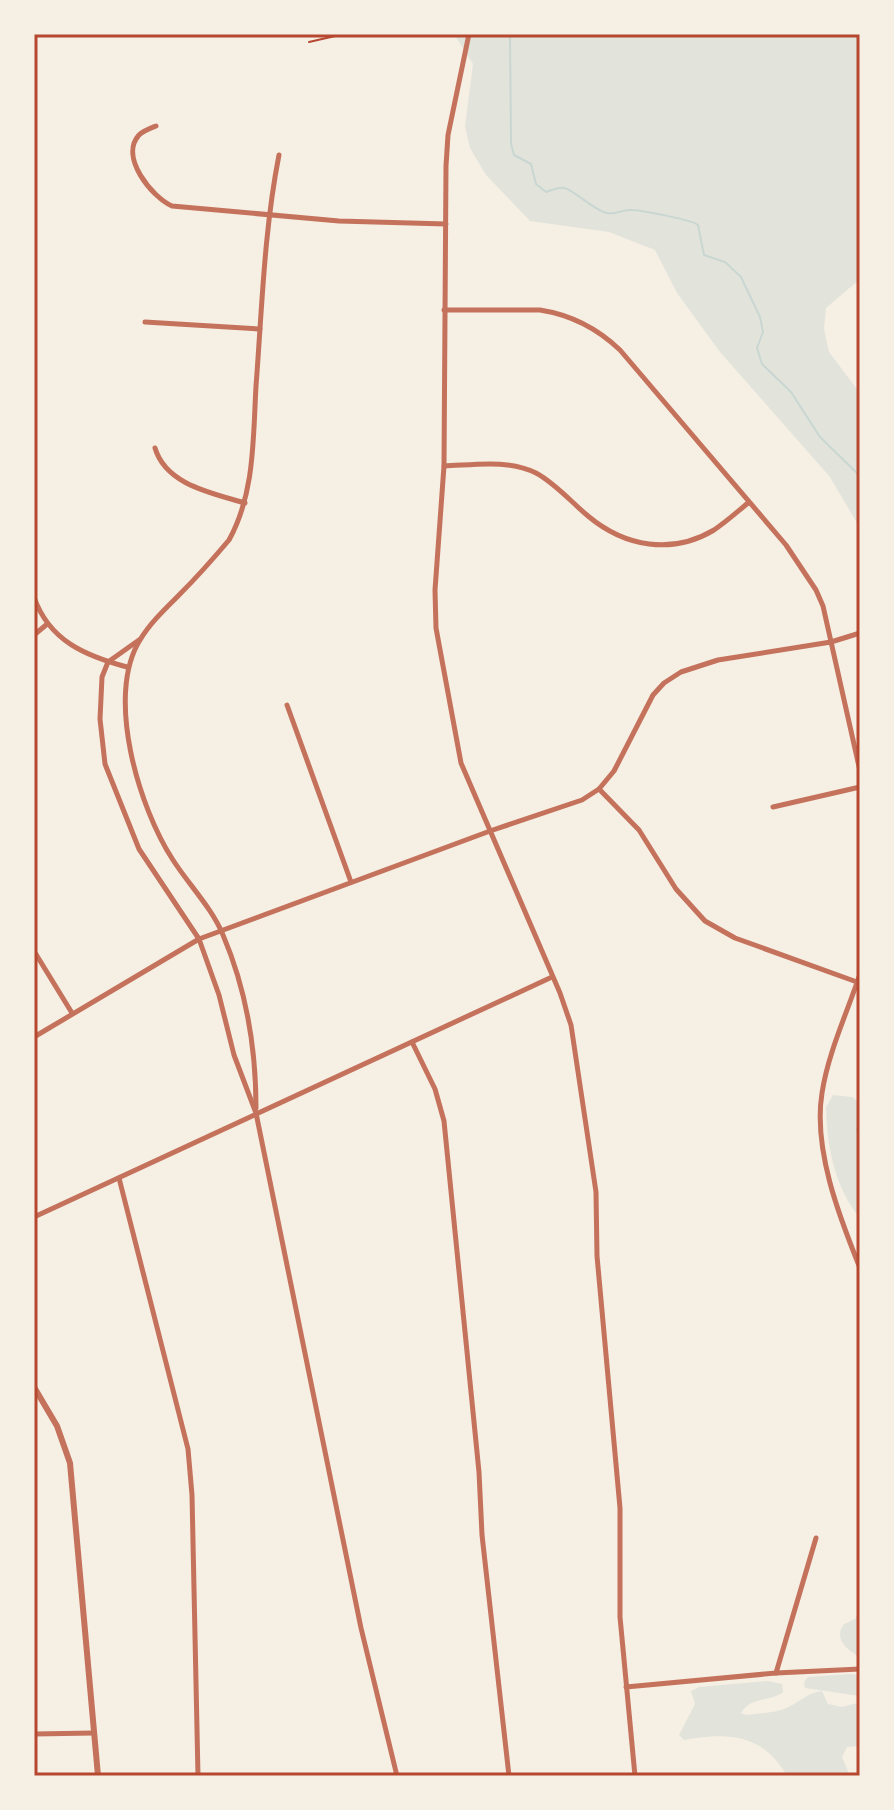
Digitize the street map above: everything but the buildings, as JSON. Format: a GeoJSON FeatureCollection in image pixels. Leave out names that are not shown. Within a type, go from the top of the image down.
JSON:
{"type":"FeatureCollection","features":[{"type":"Feature","properties":{"kind":"street"},"geometry":{"type":"LineString","coordinates":[[469,34],[448,135],[444,466],[435,590],[436,628],[461,763],[571,1025],[596,1190],[597,1256],[620,1508],[620,1617],[635,1776]]}},
{"type":"Feature","properties":{"kind":"street"},"geometry":{"type":"LineString","coordinates":[[156,126],[139,134],[133,149],[141,176],[156,197],[172,206],[339,221],[446,224]]}},
{"type":"Feature","properties":{"kind":"street"},"geometry":{"type":"LineString","coordinates":[[279,155],[269,214],[252,457],[239,522],[229,540],[139,640],[108,662],[102,677],[100,719],[105,764],[112,786],[141,854],[199,939],[219,995],[234,1055],[256,1113],[361,1628],[397,1776]]}},
{"type":"Feature","properties":{"kind":"street"},"geometry":{"type":"LineString","coordinates":[[444,310],[540,310],[571,318],[597,331],[620,350],[786,545],[816,590],[860,771]]}},
{"type":"Feature","properties":{"kind":"street"},"geometry":{"type":"LineString","coordinates":[[145,322],[260,329]]}},
{"type":"Feature","properties":{"kind":"street"},"geometry":{"type":"LineString","coordinates":[[155,448],[171,473],[199,488],[245,503]]}},
{"type":"Feature","properties":{"kind":"street"},"geometry":{"type":"LineString","coordinates":[[444,466],[524,468],[547,480],[619,537],[651,546],[683,543],[699,537],[716,529],[748,503]]}},
{"type":"Feature","properties":{"kind":"street"},"geometry":{"type":"LineString","coordinates":[[34,597],[46,625],[76,648],[127,667]]}},
{"type":"Feature","properties":{"kind":"street"},"geometry":{"type":"LineString","coordinates":[[34,635],[46,625]]}},
{"type":"Feature","properties":{"kind":"street"},"geometry":{"type":"LineString","coordinates":[[34,1037],[199,939],[490,831],[573,804],[599,789],[614,771],[653,695],[681,672],[718,660],[831,642],[860,633]]}},
{"type":"Feature","properties":{"kind":"street"},"geometry":{"type":"LineString","coordinates":[[139,640],[127,667],[126,727],[138,779],[164,845],[222,931],[231,953],[248,1016],[256,1083],[256,1113]]}},
{"type":"Feature","properties":{"kind":"street"},"geometry":{"type":"LineString","coordinates":[[287,705],[351,882]]}},
{"type":"Feature","properties":{"kind":"street"},"geometry":{"type":"LineString","coordinates":[[773,807],[860,787]]}},
{"type":"Feature","properties":{"kind":"street"},"geometry":{"type":"LineString","coordinates":[[599,789],[639,830],[685,902],[705,921],[735,938],[857,982]]}},
{"type":"Feature","properties":{"kind":"street"},"geometry":{"type":"LineString","coordinates":[[34,951],[72,1013]]}},
{"type":"Feature","properties":{"kind":"street"},"geometry":{"type":"LineString","coordinates":[[860,974],[826,1073],[820,1116],[825,1163],[860,1268]]}},
{"type":"Feature","properties":{"kind":"street"},"geometry":{"type":"LineString","coordinates":[[34,1217],[552,977]]}},
{"type":"Feature","properties":{"kind":"street"},"geometry":{"type":"LineString","coordinates":[[412,1042],[435,1089],[444,1121],[479,1472],[482,1535],[509,1776]]}},
{"type":"Feature","properties":{"kind":"street"},"geometry":{"type":"LineString","coordinates":[[119,1178],[186,1433],[190,1463],[198,1776]]}},
{"type":"Feature","properties":{"kind":"street"},"geometry":{"type":"LineString","coordinates":[[34,1387],[57,1426],[70,1463],[98,1776]]}},
{"type":"Feature","properties":{"kind":"street"},"geometry":{"type":"LineString","coordinates":[[776,1673],[816,1538]]}},
{"type":"Feature","properties":{"kind":"street"},"geometry":{"type":"LineString","coordinates":[[626,1687],[776,1673],[860,1669]]}},
{"type":"Feature","properties":{"kind":"street"},"geometry":{"type":"LineString","coordinates":[[34,1734],[94,1733]]}},
{"type":"Feature","properties":{"kind":"path"},"geometry":{"type":"LineString","coordinates":[[309,42],[344,34]]}},
{"type":"Feature","properties":{"kind":"shaded area"},"geometry":{"type":"Polygon","coordinates":[[[454,34],[860,34],[860,279],[826,308],[824,329],[829,352],[860,393],[860,528],[830,477],[720,352],[677,293],[655,250],[609,232],[530,221],[486,175],[470,148],[465,126],[473,64],[454,34]]]}},
{"type":"Feature","properties":{"kind":"shaded area"},"geometry":{"type":"Polygon","coordinates":[[[833,1095],[852,1097],[860,1103],[860,1219],[844,1193],[830,1151],[826,1107],[833,1095]]]}},
{"type":"Feature","properties":{"kind":"shaded area"},"geometry":{"type":"Polygon","coordinates":[[[860,1612],[860,1658],[846,1647],[840,1634],[844,1624],[855,1619],[860,1612]]]}},
{"type":"Feature","properties":{"kind":"shaded area"},"geometry":{"type":"Polygon","coordinates":[[[860,1675],[860,1696],[805,1688],[804,1682],[808,1677],[860,1675]]]}},
{"type":"Feature","properties":{"kind":"shaded area"},"geometry":{"type":"Polygon","coordinates":[[[768,1681],[782,1684],[783,1692],[755,1701],[741,1713],[782,1710],[822,1691],[828,1704],[842,1707],[857,1703],[860,1710],[860,1746],[847,1747],[842,1757],[850,1776],[787,1776],[767,1752],[743,1739],[716,1736],[684,1740],[679,1735],[695,1704],[691,1691],[699,1687],[768,1681]]]}},
{"type":"Feature","properties":{"kind":"waterway"},"geometry":{"type":"LineString","coordinates":[[510,34],[511,144],[514,155],[531,164],[536,184],[546,192],[568,189],[607,213],[637,210],[698,225],[704,255],[725,262],[741,277],[760,317],[763,332],[757,348],[762,364],[791,392],[820,437],[860,476]]}},
{"type":"Feature","properties":{"kind":"waterway"},"geometry":{"type":"LineString","coordinates":[[860,1125],[857,1130],[860,1141]]}}]}
